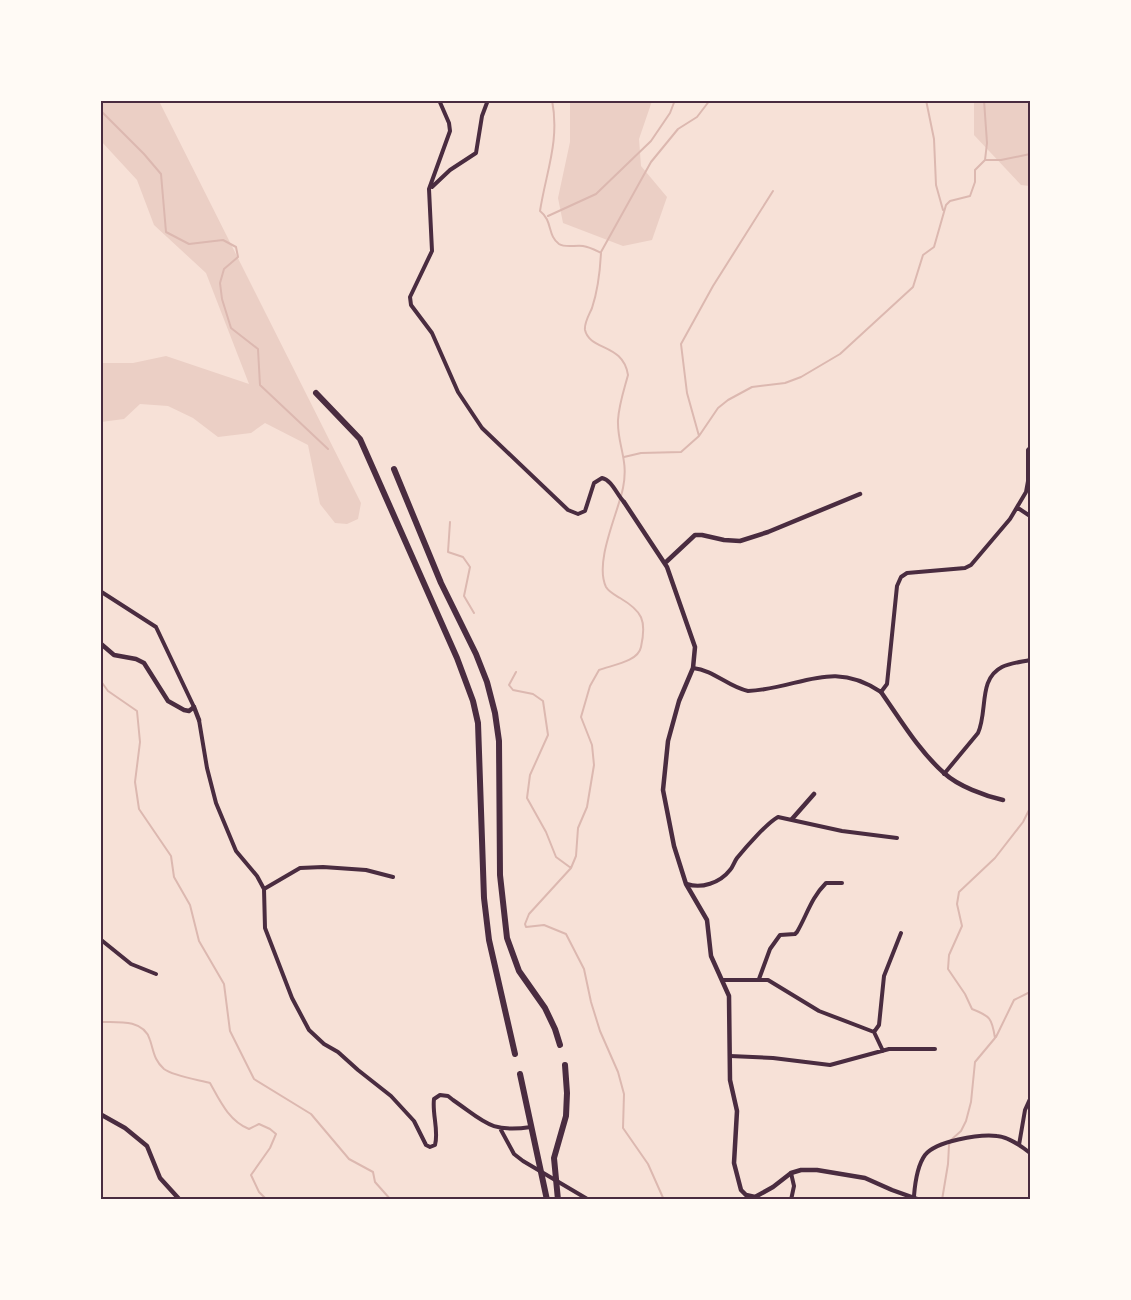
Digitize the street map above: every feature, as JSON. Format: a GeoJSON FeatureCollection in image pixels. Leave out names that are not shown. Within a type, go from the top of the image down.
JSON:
{"type":"FeatureCollection","features":[{"type":"Feature","properties":{"kind":"highway"},"geometry":{"type":"LineString","coordinates":[[316,393],[360,439],[457,658],[473,701],[478,723],[484,898],[489,940],[515,1054]]}},
{"type":"Feature","properties":{"kind":"highway"},"geometry":{"type":"LineString","coordinates":[[394,469],[441,583],[476,654],[487,682],[495,712],[499,741],[500,875],[507,938],[519,970],[545,1008],[560,1045]]}},
{"type":"Feature","properties":{"kind":"highway"},"geometry":{"type":"LineString","coordinates":[[558,1200],[554,1158],[566,1116],[565,1065]]}},
{"type":"Feature","properties":{"kind":"highway"},"geometry":{"type":"LineString","coordinates":[[520,1074],[547,1197]]}},
{"type":"Feature","properties":{"kind":"street"},"geometry":{"type":"LineString","coordinates":[[439,100],[450,131],[429,189],[432,251],[410,301],[412,308],[432,333],[460,396],[488,434],[573,513],[578,514],[585,511],[594,483],[599,478],[608,480],[665,562],[692,635],[696,652],[693,668],[679,701],[668,741],[663,790],[674,846],[686,884],[707,920],[710,953],[729,996],[730,1080],[737,1111],[734,1162],[741,1190],[746,1196],[755,1197],[791,1173],[801,1170],[818,1170],[865,1178],[920,1200]]}},
{"type":"Feature","properties":{"kind":"street"},"geometry":{"type":"LineString","coordinates":[[429,189],[450,170],[476,153],[482,116],[488,100]]}},
{"type":"Feature","properties":{"kind":"street"},"geometry":{"type":"LineString","coordinates":[[881,692],[887,684],[897,586],[901,577],[907,573],[969,566],[1018,508],[1028,487],[1028,450],[1030,448]]}},
{"type":"Feature","properties":{"kind":"street"},"geometry":{"type":"LineString","coordinates":[[665,562],[695,535],[740,541],[768,532],[860,494]]}},
{"type":"Feature","properties":{"kind":"street"},"geometry":{"type":"LineString","coordinates":[[1018,508],[1030,516]]}},
{"type":"Feature","properties":{"kind":"street"},"geometry":{"type":"LineString","coordinates":[[100,591],[156,627],[199,720],[216,803],[236,851],[257,876],[264,889],[265,928],[292,998],[309,1030],[316,1038],[338,1052],[384,1089],[414,1121],[426,1146],[435,1145],[433,1108],[434,1099],[440,1095],[448,1096],[491,1126],[501,1130],[532,1127]]}},
{"type":"Feature","properties":{"kind":"street"},"geometry":{"type":"LineString","coordinates":[[100,643],[114,655],[136,658],[144,663],[168,701],[184,710],[189,711],[194,707]]}},
{"type":"Feature","properties":{"kind":"street"},"geometry":{"type":"LineString","coordinates":[[944,774],[978,732],[984,720],[987,685],[990,677],[1000,668],[1030,660]]}},
{"type":"Feature","properties":{"kind":"street"},"geometry":{"type":"LineString","coordinates":[[693,668],[706,670],[739,689],[748,691],[840,675],[863,681],[881,692],[912,736],[944,774],[984,796],[1003,800]]}},
{"type":"Feature","properties":{"kind":"street"},"geometry":{"type":"LineString","coordinates":[[792,819],[814,794]]}},
{"type":"Feature","properties":{"kind":"street"},"geometry":{"type":"LineString","coordinates":[[686,884],[705,886],[725,876],[770,822],[782,817],[842,831],[897,838]]}},
{"type":"Feature","properties":{"kind":"street"},"geometry":{"type":"LineString","coordinates":[[264,889],[300,868],[366,870],[393,878]]}},
{"type":"Feature","properties":{"kind":"street"},"geometry":{"type":"LineString","coordinates":[[759,979],[771,949],[780,935],[797,932],[816,893],[826,883],[842,883]]}},
{"type":"Feature","properties":{"kind":"street"},"geometry":{"type":"LineString","coordinates":[[874,1032],[879,1025],[884,976],[901,933]]}},
{"type":"Feature","properties":{"kind":"street"},"geometry":{"type":"LineString","coordinates":[[100,939],[131,964],[156,974]]}},
{"type":"Feature","properties":{"kind":"street"},"geometry":{"type":"LineString","coordinates":[[722,980],[759,979],[776,983],[819,1011],[874,1032],[883,1051]]}},
{"type":"Feature","properties":{"kind":"street"},"geometry":{"type":"LineString","coordinates":[[730,1056],[773,1058],[830,1065],[883,1051],[935,1049]]}},
{"type":"Feature","properties":{"kind":"street"},"geometry":{"type":"LineString","coordinates":[[1019,1145],[1025,1110],[1030,1099]]}},
{"type":"Feature","properties":{"kind":"street"},"geometry":{"type":"LineString","coordinates":[[100,1114],[125,1128],[147,1146],[160,1178],[180,1200]]}},
{"type":"Feature","properties":{"kind":"street"},"geometry":{"type":"LineString","coordinates":[[501,1130],[514,1154],[589,1200]]}},
{"type":"Feature","properties":{"kind":"street"},"geometry":{"type":"LineString","coordinates":[[914,1196],[920,1163],[938,1145],[950,1141],[999,1136],[1030,1153]]}},
{"type":"Feature","properties":{"kind":"street"},"geometry":{"type":"LineString","coordinates":[[791,1173],[794,1186],[791,1200]]}},
{"type":"Feature","properties":{"kind":"shaded area"},"geometry":{"type":"Polygon","coordinates":[[[101,100],[159,101],[361,503],[358,519],[347,524],[335,523],[320,504],[308,445],[265,423],[251,433],[218,437],[193,418],[168,406],[140,404],[124,419],[101,422],[101,363],[133,363],[166,356],[249,384],[206,273],[154,225],[137,180],[101,141],[101,100]]]}},
{"type":"Feature","properties":{"kind":"shaded area"},"geometry":{"type":"Polygon","coordinates":[[[570,101],[652,101],[639,139],[641,166],[667,197],[652,240],[623,246],[563,223],[558,198],[570,142],[570,101]]]}},
{"type":"Feature","properties":{"kind":"shaded area"},"geometry":{"type":"Polygon","coordinates":[[[974,101],[1030,101],[1030,186],[1021,185],[974,135],[974,101]]]}},
{"type":"Feature","properties":{"kind":"waterway"},"geometry":{"type":"LineString","coordinates":[[552,100],[553,143],[540,211],[547,219],[553,236],[559,244],[586,246],[601,253],[597,288],[585,330],[593,341],[620,357],[628,375],[618,420],[625,469],[623,488],[605,551],[603,577],[606,587],[638,612],[643,623],[643,630],[639,652],[630,660],[599,670],[590,686],[581,717],[592,745],[594,765],[587,807],[578,828],[576,856],[571,868],[529,914],[525,924],[526,927],[544,925],[566,934],[584,969],[600,1031],[618,1072],[624,1094],[623,1128],[648,1164],[664,1200]]}},
{"type":"Feature","properties":{"kind":"waterway"},"geometry":{"type":"LineString","coordinates":[[548,216],[596,194],[651,141],[670,113],[675,100]]}},
{"type":"Feature","properties":{"kind":"waterway"},"geometry":{"type":"LineString","coordinates":[[601,252],[651,162],[678,129],[697,117],[710,100]]}},
{"type":"Feature","properties":{"kind":"waterway"},"geometry":{"type":"LineString","coordinates":[[926,100],[934,139],[936,185],[943,210]]}},
{"type":"Feature","properties":{"kind":"waterway"},"geometry":{"type":"LineString","coordinates":[[984,100],[987,143],[985,160]]}},
{"type":"Feature","properties":{"kind":"waterway"},"geometry":{"type":"LineString","coordinates":[[100,110],[161,174],[166,232],[189,244],[223,240],[236,247],[238,257],[224,269],[220,283],[222,299],[231,328],[258,349],[260,385],[328,449]]}},
{"type":"Feature","properties":{"kind":"waterway"},"geometry":{"type":"LineString","coordinates":[[624,457],[641,453],[681,452],[699,436],[718,408],[728,400],[752,387],[785,383],[801,377],[840,354],[913,287],[923,255],[934,247],[946,205],[950,201],[970,196],[975,182],[975,170],[985,160],[1001,160],[1030,154]]}},
{"type":"Feature","properties":{"kind":"waterway"},"geometry":{"type":"LineString","coordinates":[[699,436],[687,393],[681,344],[713,286],[773,191]]}},
{"type":"Feature","properties":{"kind":"waterway"},"geometry":{"type":"LineString","coordinates":[[450,522],[448,552],[463,557],[470,567],[464,596],[474,613]]}},
{"type":"Feature","properties":{"kind":"waterway"},"geometry":{"type":"LineString","coordinates":[[516,672],[509,685],[513,690],[533,694],[543,701],[548,735],[530,775],[527,798],[546,832],[556,857],[571,868]]}},
{"type":"Feature","properties":{"kind":"waterway"},"geometry":{"type":"LineString","coordinates":[[100,680],[108,691],[137,711],[140,742],[135,782],[139,809],[171,856],[174,877],[190,905],[199,941],[224,984],[230,1031],[254,1079],[311,1114],[349,1159],[373,1172],[375,1182],[391,1200]]}},
{"type":"Feature","properties":{"kind":"waterway"},"geometry":{"type":"LineString","coordinates":[[942,1200],[949,1145],[966,1121],[971,1102],[975,1062],[995,1038],[989,1019],[972,1009],[948,969],[949,955],[962,926],[957,904],[959,892],[995,858],[1023,822],[1030,808]]}},
{"type":"Feature","properties":{"kind":"waterway"},"geometry":{"type":"LineString","coordinates":[[996,1037],[1014,1000],[1030,992]]}},
{"type":"Feature","properties":{"kind":"waterway"},"geometry":{"type":"LineString","coordinates":[[100,1022],[129,1023],[142,1028],[147,1033],[156,1059],[164,1069],[180,1076],[210,1083],[226,1110],[236,1121],[249,1129],[259,1124],[276,1134],[270,1148],[251,1175],[259,1192],[267,1200]]}}]}
